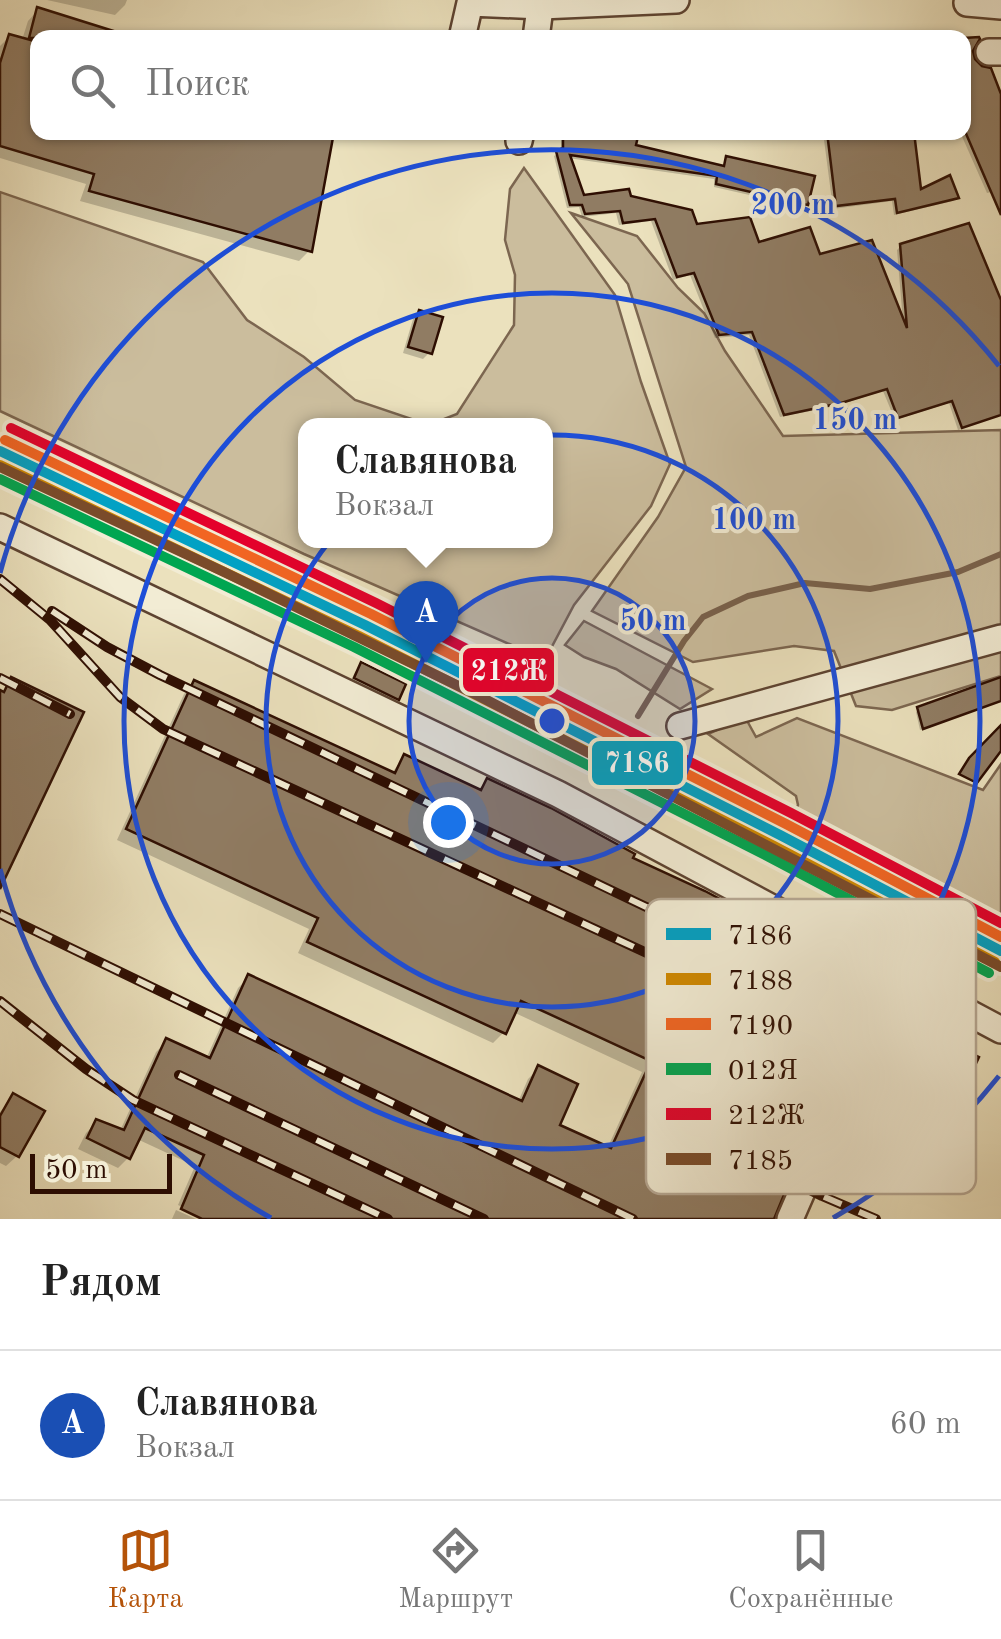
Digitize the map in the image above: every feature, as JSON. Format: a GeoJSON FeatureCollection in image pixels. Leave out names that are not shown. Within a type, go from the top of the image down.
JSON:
{"type":"FeatureCollection","features":[{"type":"Feature","properties":{"kind":"street"},"geometry":{"type":"LineString","coordinates":[[462,30],[460,2],[676,0]]}},
{"type":"Feature","properties":{"kind":"street"},"geometry":{"type":"LineString","coordinates":[[537,30],[541,3]]}},
{"type":"Feature","properties":{"kind":"street"},"geometry":{"type":"LineString","coordinates":[[966,3],[1001,6]]}},
{"type":"Feature","properties":{"kind":"street"},"geometry":{"type":"LineString","coordinates":[[0,527],[558,794],[754,899]]}},
{"type":"Feature","properties":{"kind":"street"},"geometry":{"type":"LineString","coordinates":[[680,726],[1001,638]]}},
{"type":"Feature","properties":{"kind":"street"},"geometry":{"type":"LineString","coordinates":[[976,1017],[1001,1030]]}},
{"type":"Feature","properties":{"kind":"street"},"geometry":{"type":"LineString","coordinates":[[790,1219],[801,1194]]}},
{"type":"Feature","properties":{"kind":"shaded area"},"geometry":{"type":"Polygon","coordinates":[[[524,168],[615,295],[670,464],[651,506],[574,605],[549,652],[539,657],[304,554],[0,411],[0,192],[203,262],[247,320],[304,357],[355,400],[408,418],[298,418],[298,548],[553,548],[553,418],[447,418],[457,414],[514,325],[515,275],[505,240],[510,189],[524,168]]]}},
{"type":"Feature","properties":{"kind":"shaded area"},"geometry":{"type":"Polygon","coordinates":[[[571,213],[637,236],[678,288],[704,313],[783,436],[1001,430],[1001,676],[892,710],[856,706],[834,651],[794,646],[693,662],[592,611],[658,517],[686,467],[628,284],[571,213]]]}},
{"type":"Feature","properties":{"kind":"shaded area"},"geometry":{"type":"Polygon","coordinates":[[[584,621],[712,689],[680,709],[616,669],[565,645],[584,621]]]}},
{"type":"Feature","properties":{"kind":"shaded area"},"geometry":{"type":"Polygon","coordinates":[[[745,717],[756,737],[797,718],[983,790],[1001,764],[1001,920],[976,908],[976,899],[959,899],[793,817],[798,805],[796,796],[708,734],[745,717]]]}},
{"type":"Feature","properties":{"kind":"building"},"geometry":{"type":"Polygon","coordinates":[[[37,7],[110,30],[31,30],[37,7]]]}},
{"type":"Feature","properties":{"kind":"building"},"geometry":{"type":"Polygon","coordinates":[[[9,34],[30,40],[30,140],[333,140],[312,252],[89,191],[94,174],[0,146],[0,63],[9,34]]]}},
{"type":"Feature","properties":{"kind":"building"},"geometry":{"type":"Polygon","coordinates":[[[979,37],[973,51],[975,59],[991,68],[1001,94],[1001,215],[969,140],[971,38],[979,37]]]}},
{"type":"Feature","properties":{"kind":"building"},"geometry":{"type":"Polygon","coordinates":[[[563,140],[637,140],[636,145],[724,166],[726,156],[815,176],[808,205],[716,184],[717,176],[570,155],[584,195],[629,189],[631,196],[692,210],[697,224],[750,217],[759,242],[810,227],[820,254],[872,240],[907,328],[900,244],[969,223],[1001,300],[1001,415],[962,428],[952,401],[898,418],[887,389],[784,415],[752,332],[719,335],[694,273],[677,277],[655,219],[623,223],[620,211],[585,214],[582,205],[570,205],[556,151],[563,148],[563,140]]]}},
{"type":"Feature","properties":{"kind":"building"},"geometry":{"type":"Polygon","coordinates":[[[828,140],[915,140],[921,189],[950,175],[959,198],[897,213],[895,199],[836,206],[828,140]]]}},
{"type":"Feature","properties":{"kind":"building"},"geometry":{"type":"Polygon","coordinates":[[[419,310],[443,317],[432,354],[408,347],[419,310]]]}},
{"type":"Feature","properties":{"kind":"building"},"geometry":{"type":"Polygon","coordinates":[[[361,662],[406,684],[399,700],[354,678],[361,662]]]}},
{"type":"Feature","properties":{"kind":"building"},"geometry":{"type":"Polygon","coordinates":[[[11,677],[84,712],[0,889],[0,690],[4,692],[11,677]]]}},
{"type":"Feature","properties":{"kind":"building"},"geometry":{"type":"Polygon","coordinates":[[[1001,677],[1001,701],[923,729],[917,707],[1001,677]]]}},
{"type":"Feature","properties":{"kind":"building"},"geometry":{"type":"Polygon","coordinates":[[[194,680],[395,773],[404,754],[481,790],[487,778],[635,854],[633,858],[720,899],[646,899],[646,1059],[521,1001],[506,1034],[307,942],[318,918],[126,829],[194,680]]]}},
{"type":"Feature","properties":{"kind":"building"},"geometry":{"type":"Polygon","coordinates":[[[1001,725],[1001,751],[977,783],[959,774],[969,758],[1001,725]]]}},
{"type":"Feature","properties":{"kind":"building"},"geometry":{"type":"Polygon","coordinates":[[[248,974],[522,1101],[538,1065],[578,1084],[560,1125],[611,1148],[646,1072],[646,1194],[784,1194],[774,1219],[202,1219],[181,1209],[204,1155],[145,1128],[130,1159],[87,1138],[96,1119],[124,1130],[166,1038],[210,1058],[248,974]]]}},
{"type":"Feature","properties":{"kind":"building"},"geometry":{"type":"Polygon","coordinates":[[[13,1093],[45,1111],[19,1157],[0,1147],[0,1116],[13,1093]]]}},
{"type":"Feature","properties":{"kind":"waterway"},"geometry":{"type":"LineString","coordinates":[[638,716],[703,617],[748,596],[805,583],[870,589],[958,572],[1001,554]]}},
{"type":"Feature","properties":{"kind":"railway"},"geometry":{"type":"LineString","coordinates":[[0,579],[50,620],[120,697],[163,729],[646,953]]}},
{"type":"Feature","properties":{"kind":"railway"},"geometry":{"type":"LineString","coordinates":[[52,611],[160,675],[646,907]]}},
{"type":"Feature","properties":{"kind":"railway"},"geometry":{"type":"LineString","coordinates":[[0,678],[70,714]]}},
{"type":"Feature","properties":{"kind":"railway"},"geometry":{"type":"LineString","coordinates":[[0,914],[633,1219]]}},
{"type":"Feature","properties":{"kind":"railway"},"geometry":{"type":"LineString","coordinates":[[0,1001],[86,1069],[133,1100],[388,1219]]}},
{"type":"Feature","properties":{"kind":"railway"},"geometry":{"type":"LineString","coordinates":[[179,1075],[484,1219]]}},
{"type":"Feature","properties":{"kind":"railway"},"geometry":{"type":"LineString","coordinates":[[818,1194],[876,1219]]}},
{"type":"Feature","properties":{"kind":"transit line","name":"212Ж"},"geometry":{"type":"LineString","coordinates":[[11,428],[376,603],[955,899]]}},
{"type":"Feature","properties":{"kind":"transit line","name":"7190"},"geometry":{"type":"LineString","coordinates":[[5,440],[371,614],[929,899]]}},
{"type":"Feature","properties":{"kind":"transit line","name":"7186"},"geometry":{"type":"LineString","coordinates":[[0,451],[365,625],[902,899]]}},
{"type":"Feature","properties":{"kind":"transit line","name":"7188"},"geometry":{"type":"LineString","coordinates":[[0,465],[359,636],[875,899]]}},
{"type":"Feature","properties":{"kind":"transit line","name":"7185"},"geometry":{"type":"LineString","coordinates":[[0,467],[479,696],[870,899]]}},
{"type":"Feature","properties":{"kind":"transit line","name":"012Я"},"geometry":{"type":"LineString","coordinates":[[0,479],[354,647],[849,899]]}},
{"type":"Feature","properties":{"kind":"transit line","name":"212Ж"},"geometry":{"type":"LineString","coordinates":[[976,910],[1001,923]]}},
{"type":"Feature","properties":{"kind":"transit line","name":"7190"},"geometry":{"type":"LineString","coordinates":[[976,924],[1001,937]]}},
{"type":"Feature","properties":{"kind":"transit line","name":"7186"},"geometry":{"type":"LineString","coordinates":[[976,938],[1001,951]]}},
{"type":"Feature","properties":{"kind":"transit line","name":"7188"},"geometry":{"type":"LineString","coordinates":[[976,952],[995,962]]}},
{"type":"Feature","properties":{"kind":"transit line","name":"7185"},"geometry":{"type":"LineString","coordinates":[[976,954],[1001,967]]}},
{"type":"Feature","properties":{"kind":"transit line","name":"012Я"},"geometry":{"type":"LineString","coordinates":[[976,966],[989,973]]}},
{"type":"Feature","properties":{"kind":"place","name":"Славянова"},"geometry":{"type":"Point","coordinates":[426,663]}}]}
